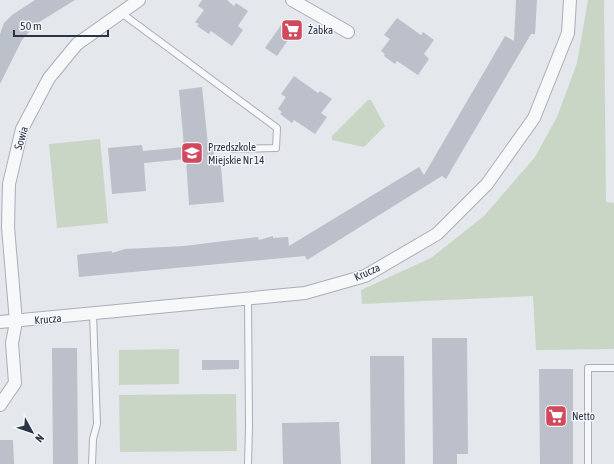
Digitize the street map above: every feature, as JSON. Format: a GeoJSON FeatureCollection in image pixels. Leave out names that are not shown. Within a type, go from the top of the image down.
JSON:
{"type":"FeatureCollection","features":[{"type":"Feature","properties":{"kind":"street","name":"Sowia"},"geometry":{"type":"LineString","coordinates":[[16,322],[8,227],[9,184],[22,129],[49,78],[77,44],[120,12],[139,0]]}},
{"type":"Feature","properties":{"kind":"street"},"geometry":{"type":"LineString","coordinates":[[292,0],[348,32]]}},
{"type":"Feature","properties":{"kind":"street","name":"Krucza"},"geometry":{"type":"LineString","coordinates":[[0,322],[16,322],[305,293],[365,276],[437,234],[486,184],[534,118],[568,33],[570,0]]}},
{"type":"Feature","properties":{"kind":"street"},"geometry":{"type":"LineString","coordinates":[[0,405],[15,382],[12,343],[16,322]]}},
{"type":"Feature","properties":{"kind":"lane"},"geometry":{"type":"LineString","coordinates":[[120,12],[277,128],[276,148],[233,149]]}},
{"type":"Feature","properties":{"kind":"lane"},"geometry":{"type":"LineString","coordinates":[[248,299],[248,464]]}},
{"type":"Feature","properties":{"kind":"lane"},"geometry":{"type":"LineString","coordinates":[[92,464],[93,439],[97,424],[93,314]]}},
{"type":"Feature","properties":{"kind":"lane"},"geometry":{"type":"LineString","coordinates":[[588,464],[588,368],[614,368]]}},
{"type":"Feature","properties":{"kind":"green space"},"geometry":{"type":"Polygon","coordinates":[[[588,0],[604,0],[606,202],[614,203],[614,349],[536,350],[533,296],[362,304],[361,290],[431,258],[484,216],[535,157],[557,117],[577,63],[588,0]]]}},
{"type":"Feature","properties":{"kind":"green space"},"geometry":{"type":"Polygon","coordinates":[[[368,100],[371,100],[385,126],[364,147],[332,140],[332,136],[368,100]]]}},
{"type":"Feature","properties":{"kind":"green space"},"geometry":{"type":"Polygon","coordinates":[[[100,139],[108,223],[57,228],[49,144],[100,139]]]}},
{"type":"Feature","properties":{"kind":"green space"},"geometry":{"type":"Polygon","coordinates":[[[179,349],[179,384],[119,385],[119,350],[179,349]]]}},
{"type":"Feature","properties":{"kind":"green space"},"geometry":{"type":"Polygon","coordinates":[[[236,394],[237,451],[120,452],[119,395],[236,394]]]}},
{"type":"Feature","properties":{"kind":"building"},"geometry":{"type":"Polygon","coordinates":[[[35,0],[75,0],[36,24],[22,40],[0,84],[0,34],[4,23],[12,15],[35,0]]]}},
{"type":"Feature","properties":{"kind":"building"},"geometry":{"type":"Polygon","coordinates":[[[202,0],[227,0],[234,6],[236,3],[248,11],[238,26],[243,30],[232,46],[211,31],[209,34],[197,26],[199,24],[195,22],[204,10],[198,6],[202,0]]]}},
{"type":"Feature","properties":{"kind":"building"},"geometry":{"type":"Polygon","coordinates":[[[516,0],[537,0],[535,34],[531,34],[446,179],[442,176],[307,260],[305,256],[79,277],[77,255],[82,254],[112,251],[112,253],[125,249],[184,246],[258,237],[259,240],[273,236],[273,238],[288,237],[289,246],[419,167],[424,175],[505,36],[514,41],[516,0]]]}},
{"type":"Feature","properties":{"kind":"building"},"geometry":{"type":"Polygon","coordinates":[[[397,18],[421,35],[423,32],[434,40],[424,54],[429,59],[418,75],[397,61],[395,64],[384,56],[385,54],[381,51],[390,39],[384,35],[397,18]]]}},
{"type":"Feature","properties":{"kind":"building"},"geometry":{"type":"Polygon","coordinates":[[[287,20],[297,27],[277,56],[265,48],[284,21],[286,22],[287,20]]]}},
{"type":"Feature","properties":{"kind":"building"},"geometry":{"type":"Polygon","coordinates":[[[294,76],[318,93],[320,91],[332,99],[321,113],[327,117],[315,134],[294,120],[292,123],[280,114],[282,112],[278,109],[286,97],[281,94],[294,76]]]}},
{"type":"Feature","properties":{"kind":"building"},"geometry":{"type":"Polygon","coordinates":[[[202,87],[208,145],[213,144],[214,157],[220,156],[224,202],[189,205],[186,159],[144,163],[146,191],[112,194],[108,148],[142,145],[143,151],[184,147],[179,90],[202,87]]]}},
{"type":"Feature","properties":{"kind":"building"},"geometry":{"type":"Polygon","coordinates":[[[432,338],[467,338],[468,454],[457,454],[457,464],[433,464],[432,338]]]}},
{"type":"Feature","properties":{"kind":"building"},"geometry":{"type":"Polygon","coordinates":[[[52,348],[77,348],[78,464],[53,464],[52,348]]]}},
{"type":"Feature","properties":{"kind":"building"},"geometry":{"type":"Polygon","coordinates":[[[370,356],[404,356],[405,464],[371,464],[370,356]]]}},
{"type":"Feature","properties":{"kind":"building"},"geometry":{"type":"Polygon","coordinates":[[[202,360],[239,360],[239,369],[202,370],[202,360]]]}},
{"type":"Feature","properties":{"kind":"building","name":"Netto"},"geometry":{"type":"Polygon","coordinates":[[[539,369],[573,369],[573,464],[540,464],[539,369]]]}},
{"type":"Feature","properties":{"kind":"building"},"geometry":{"type":"Polygon","coordinates":[[[339,422],[341,464],[283,464],[282,423],[339,422]]]}},
{"type":"Feature","properties":{"kind":"building"},"geometry":{"type":"Polygon","coordinates":[[[0,440],[13,440],[14,464],[0,464],[0,440]]]}},
{"type":"Feature","properties":{"kind":"place","name":"Żabka"},"geometry":{"type":"Point","coordinates":[292,30]}},
{"type":"Feature","properties":{"kind":"place","name":"Przedszkole Miejskie Nr 14"},"geometry":{"type":"Point","coordinates":[192,153]}},
{"type":"Feature","properties":{"kind":"place","name":"Netto"},"geometry":{"type":"Point","coordinates":[556,416]}}]}
